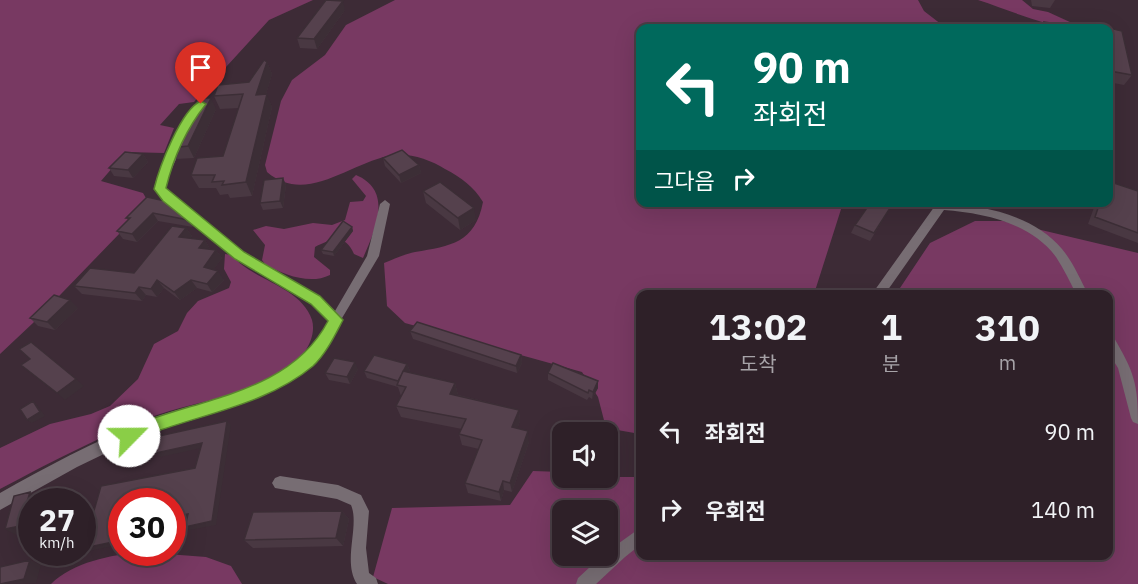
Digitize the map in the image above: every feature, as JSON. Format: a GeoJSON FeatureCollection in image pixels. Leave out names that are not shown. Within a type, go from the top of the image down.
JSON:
{"type":"FeatureCollection","features":[{"type":"Feature","properties":{"kind":"street"},"geometry":{"type":"LineString","coordinates":[[182,134],[161,182],[160,189],[167,198],[239,256],[316,300],[336,320]]}},
{"type":"Feature","properties":{"kind":"street"},"geometry":{"type":"LineString","coordinates":[[0,502],[38,480],[149,426],[244,396],[285,377],[309,361],[326,338],[373,256],[385,204]]}},
{"type":"Feature","properties":{"kind":"street"},"geometry":{"type":"LineString","coordinates":[[881,290],[940,207]]}},
{"type":"Feature","properties":{"kind":"street"},"geometry":{"type":"LineString","coordinates":[[946,207],[1000,217],[1031,229],[1059,253],[1080,290]]}},
{"type":"Feature","properties":{"kind":"street"},"geometry":{"type":"LineString","coordinates":[[1113,348],[1124,367],[1138,418]]}},
{"type":"Feature","properties":{"kind":"street"},"geometry":{"type":"LineString","coordinates":[[280,483],[338,492],[356,500],[361,511],[358,548],[361,577],[370,584]]}},
{"type":"Feature","properties":{"kind":"street"},"geometry":{"type":"LineString","coordinates":[[584,584],[619,551],[636,539]]}},
{"type":"Feature","properties":{"kind":"shaded area"},"geometry":{"type":"Polygon","coordinates":[[[0,0],[313,0],[269,20],[194,102],[179,104],[160,125],[174,128],[164,153],[126,152],[101,181],[143,193],[149,203],[0,354],[0,0]]]}},
{"type":"Feature","properties":{"kind":"shaded area"},"geometry":{"type":"Polygon","coordinates":[[[395,0],[918,0],[924,11],[941,24],[636,24],[636,207],[842,207],[815,290],[636,290],[636,433],[618,430],[618,422],[604,422],[598,397],[582,372],[405,323],[387,306],[384,263],[460,240],[474,226],[483,202],[462,179],[432,162],[403,155],[373,160],[312,184],[296,185],[282,181],[267,172],[265,165],[281,101],[292,80],[325,55],[346,25],[395,0]]]}},
{"type":"Feature","properties":{"kind":"shaded area"},"geometry":{"type":"Polygon","coordinates":[[[978,0],[1022,0],[1033,9],[1048,12],[1074,24],[1052,24],[978,0]]]}},
{"type":"Feature","properties":{"kind":"shaded area"},"geometry":{"type":"Polygon","coordinates":[[[356,175],[368,182],[375,191],[378,201],[376,224],[363,258],[354,254],[347,243],[333,240],[315,247],[314,257],[330,270],[330,275],[322,278],[297,277],[265,264],[262,260],[265,245],[253,230],[266,226],[284,229],[313,223],[332,225],[345,220],[350,202],[363,201],[366,196],[352,179],[356,175]]]}},
{"type":"Feature","properties":{"kind":"shaded area"},"geometry":{"type":"Polygon","coordinates":[[[975,221],[1003,221],[1138,253],[1138,584],[388,584],[373,577],[392,508],[510,505],[533,471],[552,472],[552,488],[618,488],[618,477],[636,477],[636,560],[1113,560],[1113,290],[899,290],[930,243],[975,221]]]}},
{"type":"Feature","properties":{"kind":"shaded area"},"geometry":{"type":"Polygon","coordinates":[[[225,254],[232,255],[240,264],[287,291],[306,308],[313,327],[311,340],[300,358],[290,367],[260,384],[243,391],[157,415],[116,431],[0,489],[0,448],[50,424],[91,414],[110,406],[138,379],[154,344],[178,331],[187,313],[198,301],[229,288],[231,282],[224,269],[225,254]]]}},
{"type":"Feature","properties":{"kind":"shaded area"},"geometry":{"type":"Polygon","coordinates":[[[186,555],[206,557],[231,566],[242,584],[51,584],[70,570],[79,566],[96,566],[96,560],[108,557],[108,566],[186,566],[186,555]]]}},
{"type":"Feature","properties":{"kind":"building"},"geometry":{"type":"Polygon","coordinates":[[[326,0],[343,1],[314,39],[297,38],[326,0]]]}},
{"type":"Feature","properties":{"kind":"building"},"geometry":{"type":"Polygon","coordinates":[[[1113,29],[1122,31],[1132,75],[1113,72],[1113,29]]]}},
{"type":"Feature","properties":{"kind":"building"},"geometry":{"type":"Polygon","coordinates":[[[264,60],[267,62],[256,95],[267,94],[246,182],[222,185],[224,181],[212,182],[215,175],[191,175],[197,158],[223,156],[243,94],[214,96],[218,85],[249,82],[264,60]]]}},
{"type":"Feature","properties":{"kind":"building"},"geometry":{"type":"Polygon","coordinates":[[[198,98],[211,98],[188,146],[170,148],[198,98]]]}},
{"type":"Feature","properties":{"kind":"building"},"geometry":{"type":"Polygon","coordinates":[[[402,150],[419,165],[399,175],[383,158],[402,150]]]}},
{"type":"Feature","properties":{"kind":"building"},"geometry":{"type":"Polygon","coordinates":[[[125,152],[143,154],[128,170],[109,168],[125,152]]]}},
{"type":"Feature","properties":{"kind":"building"},"geometry":{"type":"Polygon","coordinates":[[[283,178],[280,201],[260,203],[264,180],[283,178]]]}},
{"type":"Feature","properties":{"kind":"building"},"geometry":{"type":"Polygon","coordinates":[[[440,182],[474,208],[458,218],[423,191],[440,182]]]}},
{"type":"Feature","properties":{"kind":"building"},"geometry":{"type":"Polygon","coordinates":[[[1113,183],[1138,191],[1138,233],[1095,217],[1098,207],[1113,207],[1113,183]]]}},
{"type":"Feature","properties":{"kind":"building"},"geometry":{"type":"Polygon","coordinates":[[[147,197],[165,201],[188,220],[153,213],[132,234],[117,231],[130,218],[126,218],[147,197]]]}},
{"type":"Feature","properties":{"kind":"building"},"geometry":{"type":"Polygon","coordinates":[[[868,207],[891,207],[874,233],[855,225],[868,207]]]}},
{"type":"Feature","properties":{"kind":"building"},"geometry":{"type":"Polygon","coordinates":[[[343,221],[352,227],[333,252],[321,250],[343,221]]]}},
{"type":"Feature","properties":{"kind":"building"},"geometry":{"type":"Polygon","coordinates":[[[172,226],[186,228],[179,237],[205,240],[199,248],[216,250],[204,267],[218,271],[207,284],[191,280],[174,292],[157,280],[151,289],[139,287],[135,293],[74,286],[90,268],[134,273],[172,226]]]}},
{"type":"Feature","properties":{"kind":"building"},"geometry":{"type":"Polygon","coordinates":[[[54,295],[70,300],[47,322],[30,318],[54,295]]]}},
{"type":"Feature","properties":{"kind":"building"},"geometry":{"type":"Polygon","coordinates":[[[417,322],[521,355],[516,366],[410,331],[417,322]]]}},
{"type":"Feature","properties":{"kind":"building"},"geometry":{"type":"Polygon","coordinates":[[[31,342],[76,379],[57,393],[21,365],[30,359],[19,349],[31,342]]]}},
{"type":"Feature","properties":{"kind":"building"},"geometry":{"type":"Polygon","coordinates":[[[374,355],[407,364],[398,381],[364,371],[374,355]]]}},
{"type":"Feature","properties":{"kind":"building"},"geometry":{"type":"Polygon","coordinates":[[[334,358],[355,362],[347,377],[325,373],[334,358]]]}},
{"type":"Feature","properties":{"kind":"building"},"geometry":{"type":"Polygon","coordinates":[[[553,363],[598,381],[593,392],[589,390],[588,393],[548,373],[553,363]]]}},
{"type":"Feature","properties":{"kind":"building"},"geometry":{"type":"Polygon","coordinates":[[[403,371],[455,383],[450,394],[519,410],[512,427],[528,431],[510,483],[503,481],[499,492],[465,483],[482,440],[459,434],[466,419],[396,406],[406,387],[397,385],[403,371]]]}},
{"type":"Feature","properties":{"kind":"building"},"geometry":{"type":"Polygon","coordinates":[[[33,401],[40,412],[27,420],[20,409],[33,401]]]}},
{"type":"Feature","properties":{"kind":"building"},"geometry":{"type":"Polygon","coordinates":[[[227,421],[212,521],[186,527],[188,514],[186,514],[186,488],[108,488],[108,543],[96,546],[96,504],[101,486],[195,468],[202,443],[156,453],[159,436],[227,421]]]}},
{"type":"Feature","properties":{"kind":"building"},"geometry":{"type":"Polygon","coordinates":[[[18,495],[18,526],[5,529],[14,496],[18,495]]]}},
{"type":"Feature","properties":{"kind":"building"},"geometry":{"type":"Polygon","coordinates":[[[342,511],[336,538],[244,540],[253,512],[342,511]]]}},
{"type":"Feature","properties":{"kind":"building"},"geometry":{"type":"Polygon","coordinates":[[[18,563],[18,566],[28,566],[24,579],[0,584],[0,567],[18,563]]]}},
{"type":"Feature","properties":{"kind":"route"},"geometry":{"type":"LineString","coordinates":[[129,436],[149,426],[244,396],[285,377],[309,361],[336,320],[316,300],[239,256],[167,198],[160,189],[164,171],[191,115],[201,104]]}}]}
